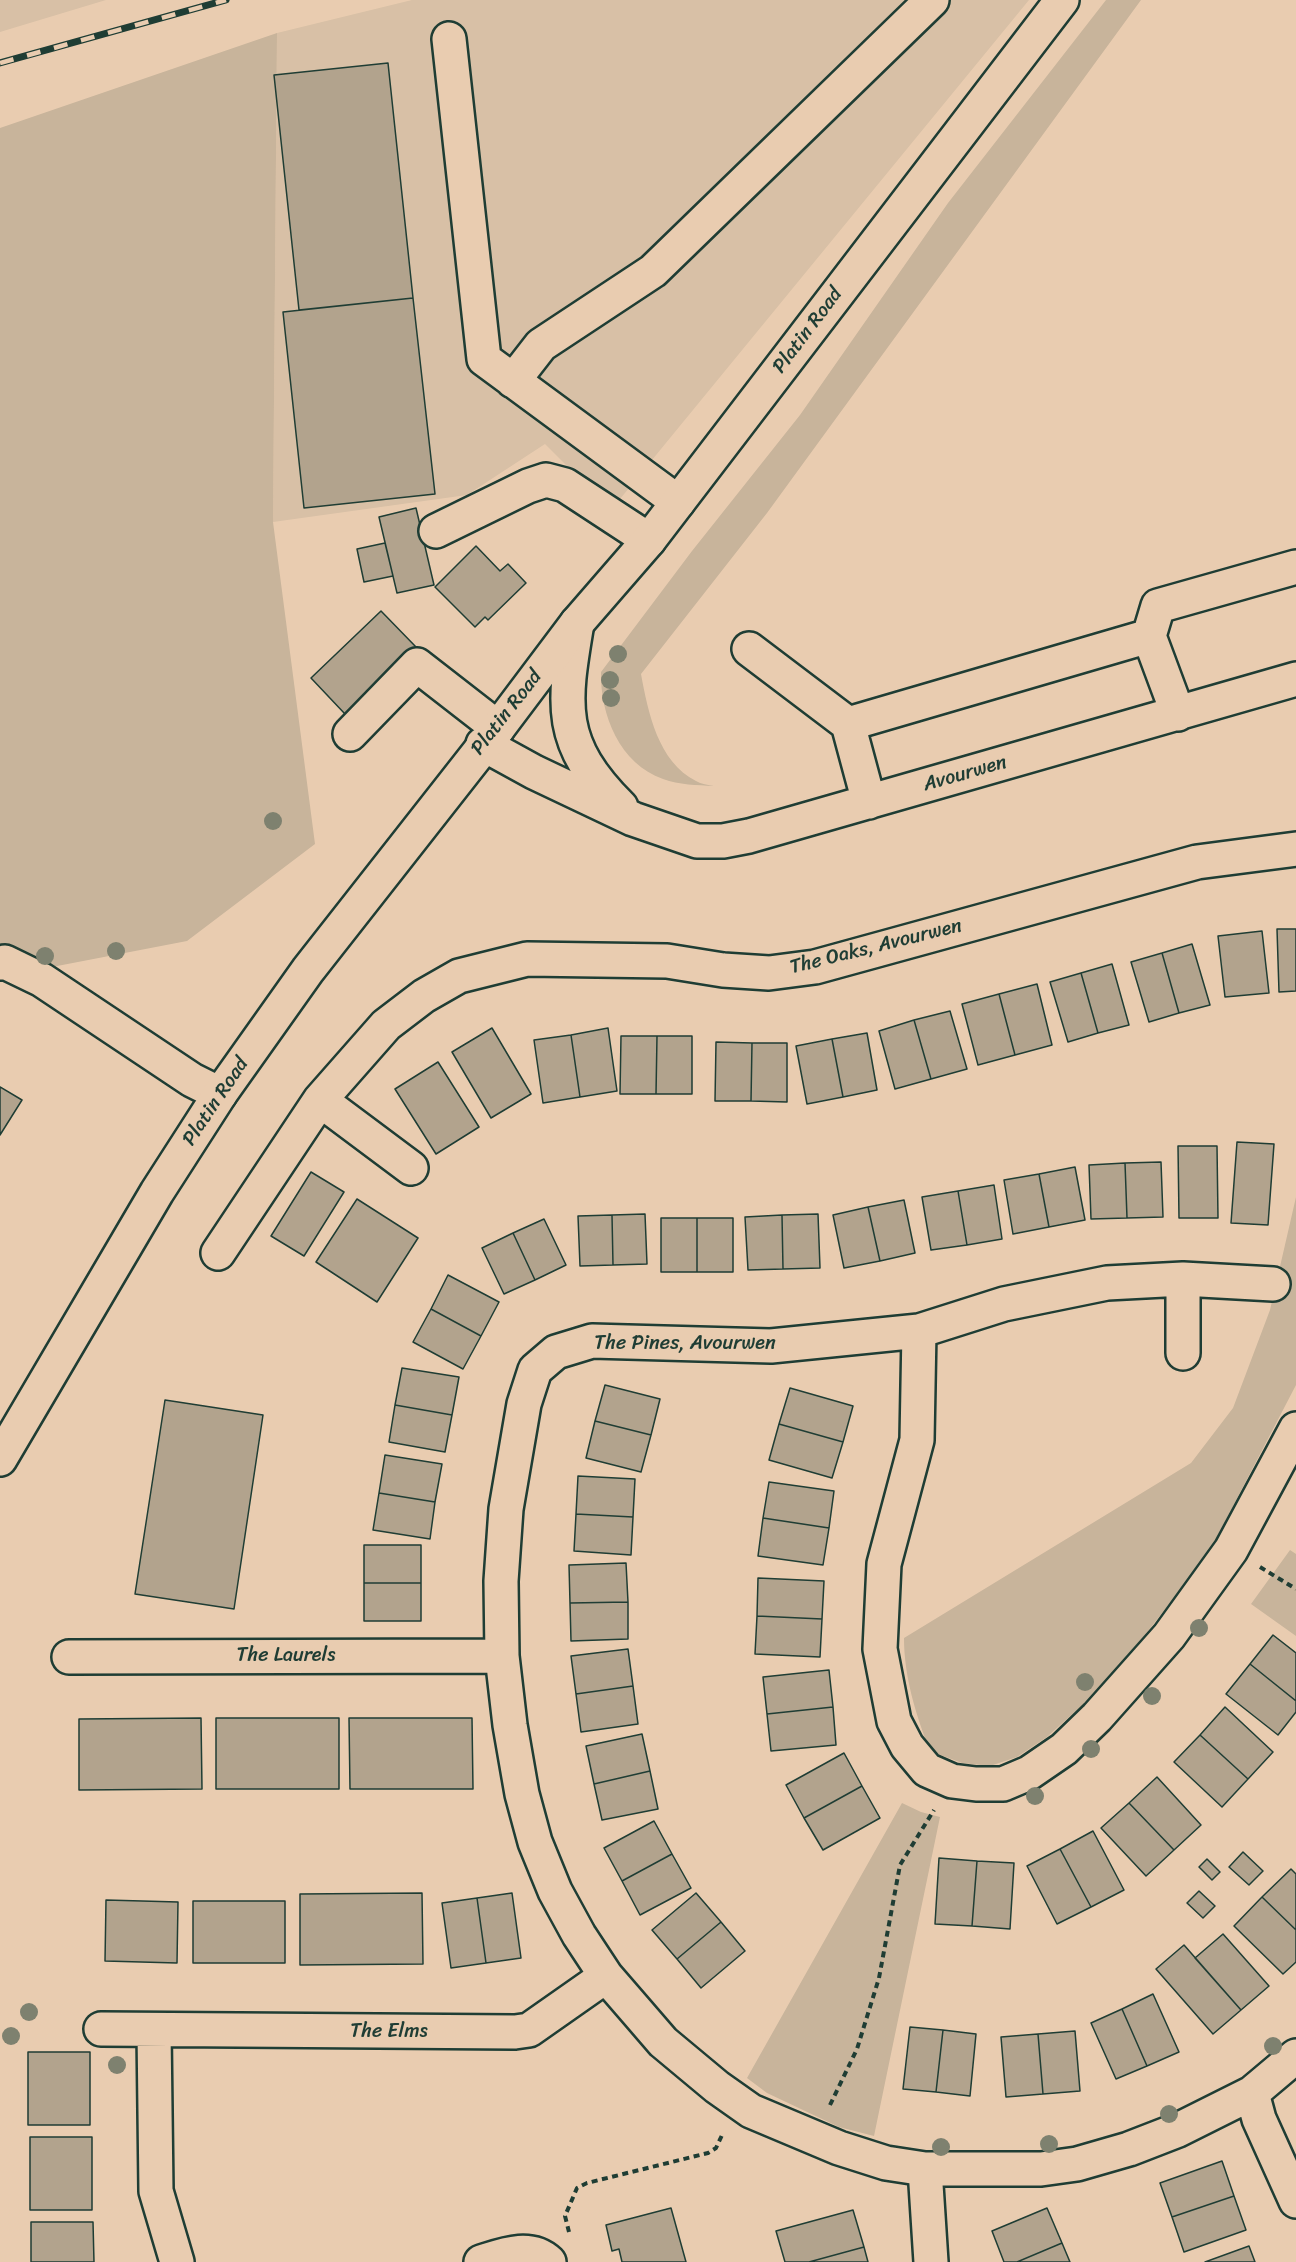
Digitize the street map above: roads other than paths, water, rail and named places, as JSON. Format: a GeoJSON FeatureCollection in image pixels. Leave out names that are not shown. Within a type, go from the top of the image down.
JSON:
{"type":"FeatureCollection","features":[{"type":"Feature","properties":{"kind":"street"},"geometry":{"type":"LineString","coordinates":[[513,381],[541,345],[652,271],[932,0]]}},
{"type":"Feature","properties":{"kind":"street","name":"Platin Road"},"geometry":{"type":"LineString","coordinates":[[0,1459],[157,1192],[220,1094],[308,970],[577,623],[649,540],[1062,0]]}},
{"type":"Feature","properties":{"kind":"street"},"geometry":{"type":"LineString","coordinates":[[450,39],[484,359],[678,502]]}},
{"type":"Feature","properties":{"kind":"street"},"geometry":{"type":"LineString","coordinates":[[436,531],[528,486],[546,480],[565,484],[649,540]]}},
{"type":"Feature","properties":{"kind":"street"},"geometry":{"type":"LineString","coordinates":[[1178,714],[1149,636],[1158,606],[1296,567]]}},
{"type":"Feature","properties":{"kind":"street","name":"Avourwen"},"geometry":{"type":"LineString","coordinates":[[577,623],[568,680],[570,726],[590,771],[605,791],[633,819]]}},
{"type":"Feature","properties":{"kind":"street"},"geometry":{"type":"LineString","coordinates":[[848,724],[1149,636]]}},
{"type":"Feature","properties":{"kind":"street"},"geometry":{"type":"LineString","coordinates":[[749,649],[848,724],[869,802]]}},
{"type":"Feature","properties":{"kind":"street","name":"Avourwen"},"geometry":{"type":"LineString","coordinates":[[350,734],[417,665],[491,736],[534,772],[633,819],[697,841],[723,841],[869,802],[1296,679]]}},
{"type":"Feature","properties":{"kind":"street","name":"The Oaks, Avourwen"},"geometry":{"type":"LineString","coordinates":[[218,1253],[320,1100],[386,1025],[424,996],[459,976],[527,959],[667,961],[723,970],[769,973],[815,967],[1197,862],[1296,849]]}},
{"type":"Feature","properties":{"kind":"street"},"geometry":{"type":"LineString","coordinates":[[0,963],[5,962],[42,980],[192,1080],[220,1094]]}},
{"type":"Feature","properties":{"kind":"street"},"geometry":{"type":"LineString","coordinates":[[320,1100],[411,1168]]}},
{"type":"Feature","properties":{"kind":"street"},"geometry":{"type":"LineString","coordinates":[[1183,1279],[1183,1353]]}},
{"type":"Feature","properties":{"kind":"street","name":"The Pines, Avourwen"},"geometry":{"type":"LineString","coordinates":[[1273,1284],[1183,1279],[1107,1283],[1004,1304],[919,1331],[771,1346],[592,1341],[556,1352],[535,1370],[524,1404],[505,1519],[501,1581],[502,1656],[510,1725],[522,1794],[535,1842],[555,1891],[579,1935],[606,1976],[663,2042],[751,2111],[813,2138],[886,2163],[925,2169],[1041,2169],[1077,2164],[1129,2149],[1178,2130],[1252,2093],[1296,2056]]}},
{"type":"Feature","properties":{"kind":"street"},"geometry":{"type":"LineString","coordinates":[[919,1331],[917,1440],[884,1564],[880,1649],[894,1721],[908,1746],[927,1770],[952,1781],[1003,1784],[1029,1773],[1064,1749],[1097,1717],[1169,1636],[1231,1550],[1296,1429]]}},
{"type":"Feature","properties":{"kind":"street","name":"The Laurels"},"geometry":{"type":"LineString","coordinates":[[69,1657],[502,1656]]}},
{"type":"Feature","properties":{"kind":"street","name":"The Elms"},"geometry":{"type":"LineString","coordinates":[[101,2029],[515,2032],[529,2030],[606,1976]]}},
{"type":"Feature","properties":{"kind":"street"},"geometry":{"type":"LineString","coordinates":[[154,2031],[156,2191],[177,2262]]}},
{"type":"Feature","properties":{"kind":"street"},"geometry":{"type":"LineString","coordinates":[[1252,2093],[1259,2118],[1296,2201]]}},
{"type":"Feature","properties":{"kind":"street"},"geometry":{"type":"LineString","coordinates":[[925,2169],[931,2262]]}},
{"type":"Feature","properties":{"kind":"street"},"geometry":{"type":"LineString","coordinates":[[482,2262],[516,2252],[541,2255],[560,2251]]}},
{"type":"Feature","properties":{"kind":"railway"},"geometry":{"type":"LineString","coordinates":[[0,63],[226,0]]}}]}
